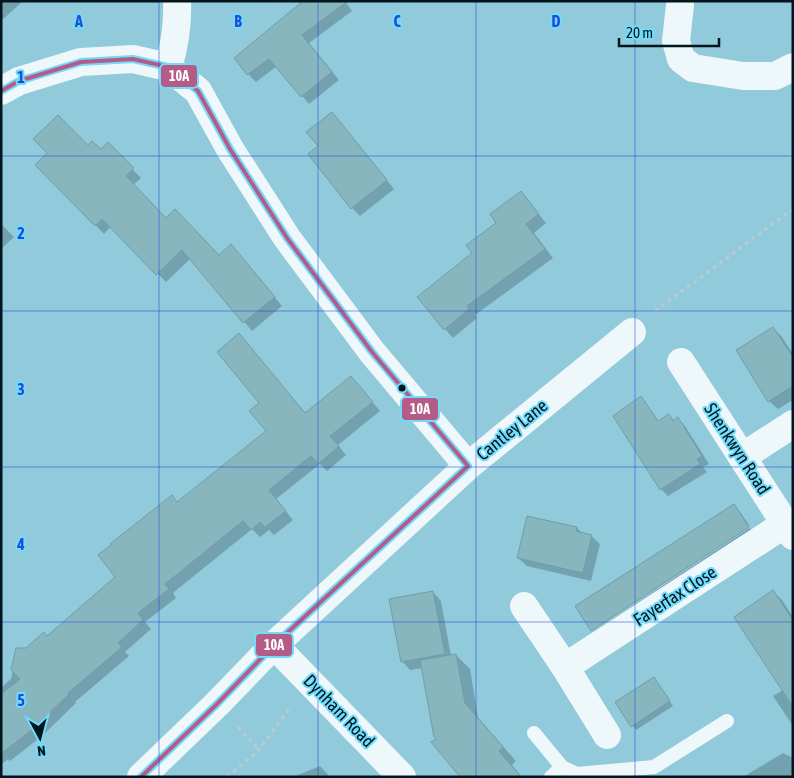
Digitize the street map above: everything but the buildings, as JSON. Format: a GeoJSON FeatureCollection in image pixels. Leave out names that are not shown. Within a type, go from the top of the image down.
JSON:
{"type":"FeatureCollection","features":[{"type":"Feature","properties":{"kind":"street"},"geometry":{"type":"LineString","coordinates":[[168,67],[173,52],[178,22],[178,1]]}},
{"type":"Feature","properties":{"kind":"street"},"geometry":{"type":"LineString","coordinates":[[680,5],[676,41],[681,59],[693,68],[743,76],[775,76],[793,67]]}},
{"type":"Feature","properties":{"kind":"street"},"geometry":{"type":"LineString","coordinates":[[1,91],[19,81],[81,62],[133,59],[168,67],[198,91],[230,149],[287,238],[372,352],[468,466]]}},
{"type":"Feature","properties":{"kind":"street","name":"Cantley Lane"},"geometry":{"type":"LineString","coordinates":[[141,777],[274,646],[468,466],[632,332]]}},
{"type":"Feature","properties":{"kind":"street","name":"Shenkwyn Road"},"geometry":{"type":"LineString","coordinates":[[681,362],[789,530]]}},
{"type":"Feature","properties":{"kind":"street"},"geometry":{"type":"LineString","coordinates":[[742,456],[793,424]]}},
{"type":"Feature","properties":{"kind":"street","name":"Fayerfax Close"},"geometry":{"type":"LineString","coordinates":[[565,667],[789,530]]}},
{"type":"Feature","properties":{"kind":"street"},"geometry":{"type":"LineString","coordinates":[[524,606],[607,734]]}},
{"type":"Feature","properties":{"kind":"street","name":"Dynham Road"},"geometry":{"type":"LineString","coordinates":[[274,646],[402,777]]}},
{"type":"Feature","properties":{"kind":"lane"},"geometry":{"type":"LineString","coordinates":[[534,733],[562,767],[577,774],[654,767],[727,721]]}},
{"type":"Feature","properties":{"kind":"lane"},"geometry":{"type":"LineString","coordinates":[[551,777],[562,767]]}},
{"type":"Feature","properties":{"kind":"path"},"geometry":{"type":"LineString","coordinates":[[632,332],[649,316],[793,208]]}},
{"type":"Feature","properties":{"kind":"path"},"geometry":{"type":"LineString","coordinates":[[227,777],[259,750],[299,695],[311,683]]}},
{"type":"Feature","properties":{"kind":"transit line","name":"10A"},"geometry":{"type":"LineString","coordinates":[[1,91],[19,81],[81,62],[133,59],[168,67],[198,91],[230,149],[287,238],[372,352],[468,466],[274,645],[217,704],[141,777]]}}]}
